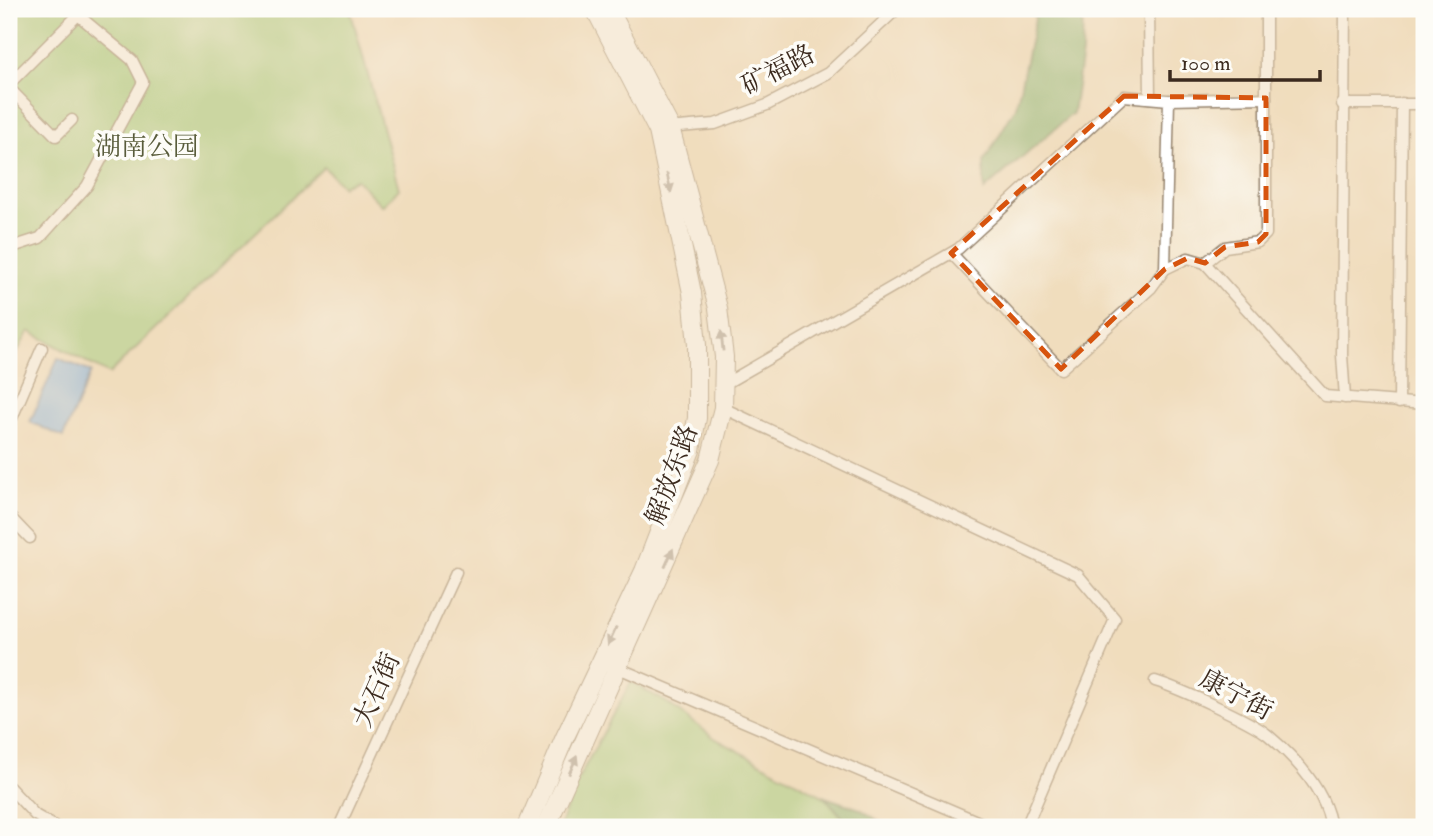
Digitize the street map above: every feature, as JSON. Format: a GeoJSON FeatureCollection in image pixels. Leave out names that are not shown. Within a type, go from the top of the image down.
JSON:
{"type":"FeatureCollection","features":[{"type":"Feature","properties":{"kind":"main road","name":"解放东路"},"geometry":{"type":"LineString","coordinates":[[527,827],[565,737],[644,571],[691,450],[698,398],[692,293],[664,129],[595,9]]}},
{"type":"Feature","properties":{"kind":"main road","name":"解放东路"},"geometry":{"type":"LineString","coordinates":[[546,827],[616,667],[668,560],[710,460],[723,408],[719,307],[664,129],[609,9]]}},
{"type":"Feature","properties":{"kind":"street","name":"矿福路"},"geometry":{"type":"LineString","coordinates":[[664,129],[715,124],[767,105],[828,73],[897,9]]}},
{"type":"Feature","properties":{"kind":"street"},"geometry":{"type":"LineString","coordinates":[[1149,9],[1150,99]]}},
{"type":"Feature","properties":{"kind":"street"},"geometry":{"type":"LineString","coordinates":[[1205,263],[1225,247],[1258,242],[1266,234],[1266,9]]}},
{"type":"Feature","properties":{"kind":"street"},"geometry":{"type":"LineString","coordinates":[[1345,9],[1342,104],[1342,355],[1345,398]]}},
{"type":"Feature","properties":{"kind":"street"},"geometry":{"type":"LineString","coordinates":[[9,248],[40,237],[87,186],[144,82],[132,60],[78,15],[71,19],[9,86],[56,135],[72,120]]}},
{"type":"Feature","properties":{"kind":"street"},"geometry":{"type":"LineString","coordinates":[[723,385],[951,253],[1124,96],[1170,100],[1266,98]]}},
{"type":"Feature","properties":{"kind":"street"},"geometry":{"type":"LineString","coordinates":[[1165,269],[1170,100]]}},
{"type":"Feature","properties":{"kind":"street"},"geometry":{"type":"LineString","coordinates":[[1399,402],[1402,103]]}},
{"type":"Feature","properties":{"kind":"street"},"geometry":{"type":"LineString","coordinates":[[1342,104],[1424,104]]}},
{"type":"Feature","properties":{"kind":"street"},"geometry":{"type":"LineString","coordinates":[[951,253],[1061,369],[1151,288],[1165,269],[1188,258],[1205,263],[1325,396],[1424,404]]}},
{"type":"Feature","properties":{"kind":"street"},"geometry":{"type":"LineString","coordinates":[[9,425],[42,348]]}},
{"type":"Feature","properties":{"kind":"street"},"geometry":{"type":"LineString","coordinates":[[723,408],[1078,575],[1115,619],[1026,827]]}},
{"type":"Feature","properties":{"kind":"street"},"geometry":{"type":"LineString","coordinates":[[9,516],[30,538]]}},
{"type":"Feature","properties":{"kind":"street","name":"大石街"},"geometry":{"type":"LineString","coordinates":[[340,827],[456,572]]}},
{"type":"Feature","properties":{"kind":"street"},"geometry":{"type":"LineString","coordinates":[[616,667],[991,827]]}},
{"type":"Feature","properties":{"kind":"street","name":"康宁街"},"geometry":{"type":"LineString","coordinates":[[1155,681],[1266,734],[1309,777],[1326,804],[1330,822],[1326,827]]}},
{"type":"Feature","properties":{"kind":"street"},"geometry":{"type":"LineString","coordinates":[[9,788],[35,815],[55,827]]}},
{"type":"Feature","properties":{"kind":"highlighted area"},"geometry":{"type":"Polygon","coordinates":[[[1124,96],[1266,98],[1266,234],[1258,242],[1225,247],[1205,263],[1188,258],[1165,269],[1061,369],[951,253],[1124,96]]]}},
{"type":"Feature","properties":{"kind":"green space","name":"湖南公园"},"geometry":{"type":"Polygon","coordinates":[[[9,9],[350,9],[399,189],[382,206],[356,179],[342,186],[324,167],[109,374],[29,331],[9,366],[9,9]]]}},
{"type":"Feature","properties":{"kind":"green space"},"geometry":{"type":"Polygon","coordinates":[[[1033,9],[1083,9],[1082,53],[1073,113],[984,190],[984,161],[1016,107],[1035,19],[1033,9]]]}},
{"type":"Feature","properties":{"kind":"green space"},"geometry":{"type":"Polygon","coordinates":[[[631,682],[666,702],[716,739],[825,797],[851,827],[559,827],[578,779],[631,682]]]}},
{"type":"Feature","properties":{"kind":"green space"},"geometry":{"type":"Polygon","coordinates":[[[825,797],[860,809],[888,827],[851,827],[825,797]]]}},
{"type":"Feature","properties":{"kind":"water"},"geometry":{"type":"Polygon","coordinates":[[[58,358],[91,372],[63,437],[30,422],[58,358]]]}}]}
